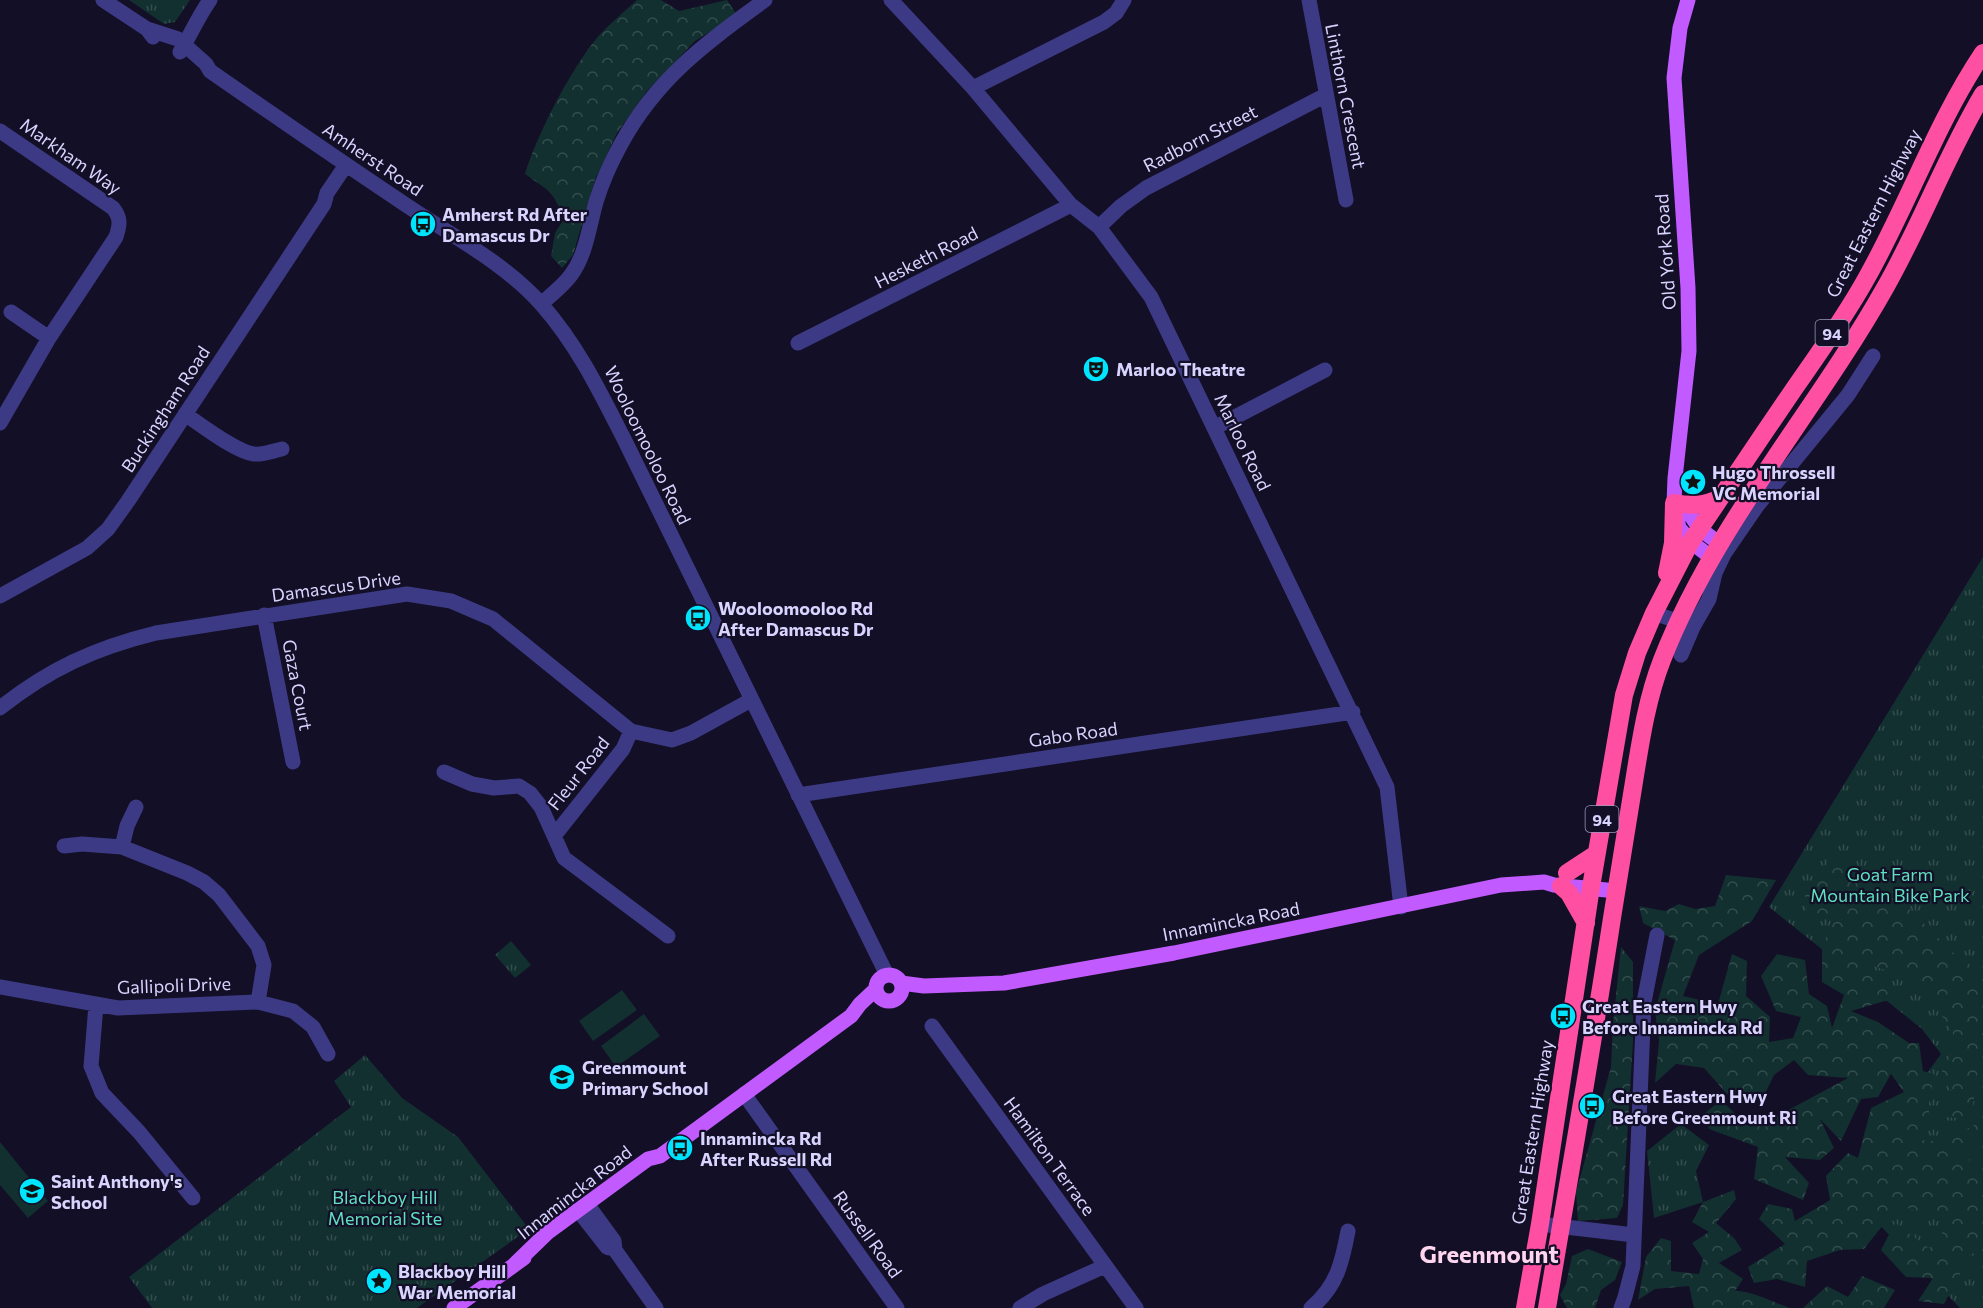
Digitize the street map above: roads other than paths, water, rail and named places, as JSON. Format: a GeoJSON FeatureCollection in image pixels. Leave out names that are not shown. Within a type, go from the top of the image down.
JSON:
{"type":"FeatureCollection","features":[{"type":"Feature","properties":{"kind":"highway","name":"Great Eastern Highway"},"geometry":{"type":"LineString","coordinates":[[1525,1308],[1540,1224],[1596,854],[1624,695],[1637,653],[1657,607],[1696,535],[1866,279],[1903,208],[1947,114],[1983,53]]}},
{"type":"Feature","properties":{"kind":"highway","name":"94"},"geometry":{"type":"LineString","coordinates":[[1547,1308],[1641,735],[1662,661],[1686,624],[1716,551],[1761,478],[1886,288],[1967,121],[1983,94]]}},
{"type":"Feature","properties":{"kind":"highway"},"geometry":{"type":"LineString","coordinates":[[1657,607],[1671,562],[1674,503],[1709,504],[1720,498]]}},
{"type":"Feature","properties":{"kind":"highway"},"geometry":{"type":"LineString","coordinates":[[1586,923],[1569,893],[1558,880],[1596,854]]}},
{"type":"Feature","properties":{"kind":"main road","name":"Old York Road"},"geometry":{"type":"LineString","coordinates":[[1674,503],[1689,351],[1688,288],[1674,78],[1680,28],[1688,0]]}},
{"type":"Feature","properties":{"kind":"main road"},"geometry":{"type":"LineString","coordinates":[[1674,503],[1687,510],[1696,535],[1716,551]]}},
{"type":"Feature","properties":{"kind":"main road","name":"Innamincka Road"},"geometry":{"type":"LineString","coordinates":[[454,1308],[515,1264],[547,1233],[586,1211],[648,1159],[660,1156],[851,1016],[863,1013],[881,986],[894,1000],[901,987],[919,991],[924,986],[1004,983],[1174,953],[1501,885],[1558,880],[1618,885]]}},
{"type":"Feature","properties":{"kind":"main road"},"geometry":{"type":"LineString","coordinates":[[881,986],[895,977],[901,987]]}},
{"type":"Feature","properties":{"kind":"street","name":"Amherst Road"},"geometry":{"type":"LineString","coordinates":[[103,0],[147,29],[158,31],[179,45],[206,64],[210,71],[350,168],[497,265],[541,304]]}},
{"type":"Feature","properties":{"kind":"street"},"geometry":{"type":"LineString","coordinates":[[179,45],[195,28],[196,20],[210,0]]}},
{"type":"Feature","properties":{"kind":"street"},"geometry":{"type":"LineString","coordinates":[[541,304],[571,275],[578,261],[605,177],[621,144],[645,106],[682,64],[708,41],[765,0]]}},
{"type":"Feature","properties":{"kind":"street","name":"Marloo Road"},"geometry":{"type":"LineString","coordinates":[[891,0],[973,88],[1071,205],[1099,228],[1150,297],[1353,712],[1387,787],[1401,907]]}},
{"type":"Feature","properties":{"kind":"street"},"geometry":{"type":"LineString","coordinates":[[973,88],[1104,22],[1116,14],[1124,0]]}},
{"type":"Feature","properties":{"kind":"street","name":"Linthorn Crescent"},"geometry":{"type":"LineString","coordinates":[[1309,0],[1346,200]]}},
{"type":"Feature","properties":{"kind":"street","name":"Radborn Street"},"geometry":{"type":"LineString","coordinates":[[1099,228],[1121,206],[1146,188],[1326,95]]}},
{"type":"Feature","properties":{"kind":"street","name":"Markham Way"},"geometry":{"type":"LineString","coordinates":[[0,131],[105,201],[119,215],[120,226],[116,237],[49,338],[0,423]]}},
{"type":"Feature","properties":{"kind":"street","name":"Buckingham Road"},"geometry":{"type":"LineString","coordinates":[[0,596],[87,548],[108,529],[324,204],[327,192],[350,168]]}},
{"type":"Feature","properties":{"kind":"street","name":"Hesketh Road"},"geometry":{"type":"LineString","coordinates":[[798,343],[1071,205]]}},
{"type":"Feature","properties":{"kind":"street","name":"Wooloomooloo Road"},"geometry":{"type":"LineString","coordinates":[[541,304],[586,365],[627,445],[877,960],[876,967],[881,986]]}},
{"type":"Feature","properties":{"kind":"street"},"geometry":{"type":"LineString","coordinates":[[11,312],[49,338]]}},
{"type":"Feature","properties":{"kind":"street"},"geometry":{"type":"LineString","coordinates":[[1681,655],[1686,624],[1709,599],[1715,573],[1724,554],[1757,506],[1848,395],[1873,356]]}},
{"type":"Feature","properties":{"kind":"street"},"geometry":{"type":"LineString","coordinates":[[1214,428],[1325,370]]}},
{"type":"Feature","properties":{"kind":"street"},"geometry":{"type":"LineString","coordinates":[[185,414],[240,450],[251,454],[282,449]]}},
{"type":"Feature","properties":{"kind":"street","name":"Damascus Drive"},"geometry":{"type":"LineString","coordinates":[[0,708],[22,690],[91,652],[156,633],[407,594],[451,601],[493,619],[631,731],[672,740],[692,732],[751,700]]}},
{"type":"Feature","properties":{"kind":"street"},"geometry":{"type":"LineString","coordinates":[[1657,607],[1686,624]]}},
{"type":"Feature","properties":{"kind":"street","name":"Gaza Court"},"geometry":{"type":"LineString","coordinates":[[264,615],[293,762]]}},
{"type":"Feature","properties":{"kind":"street","name":"Gabo Road"},"geometry":{"type":"LineString","coordinates":[[798,795],[1353,712]]}},
{"type":"Feature","properties":{"kind":"street","name":"Fleur Road"},"geometry":{"type":"LineString","coordinates":[[554,836],[623,749],[631,731]]}},
{"type":"Feature","properties":{"kind":"street"},"geometry":{"type":"LineString","coordinates":[[444,772],[472,784],[494,788],[519,786],[530,793],[541,807],[564,858],[668,936]]}},
{"type":"Feature","properties":{"kind":"street"},"geometry":{"type":"LineString","coordinates":[[122,847],[127,826],[136,807]]}},
{"type":"Feature","properties":{"kind":"street"},"geometry":{"type":"LineString","coordinates":[[64,846],[82,844],[122,847],[204,882],[219,895],[258,946],[264,965],[258,1002]]}},
{"type":"Feature","properties":{"kind":"street"},"geometry":{"type":"LineString","coordinates":[[1621,1308],[1633,1266],[1644,1002],[1657,935]]}},
{"type":"Feature","properties":{"kind":"street","name":"Gallipoli Drive"},"geometry":{"type":"LineString","coordinates":[[0,987],[96,1005],[128,1007],[258,1002],[293,1011],[313,1027],[328,1054]]}},
{"type":"Feature","properties":{"kind":"street"},"geometry":{"type":"LineString","coordinates":[[96,1005],[91,1066],[102,1093],[140,1132],[193,1198]]}},
{"type":"Feature","properties":{"kind":"street","name":"Hamilton Terrace"},"geometry":{"type":"LineString","coordinates":[[932,1026],[1136,1308]]}},
{"type":"Feature","properties":{"kind":"street","name":"Russell Road"},"geometry":{"type":"LineString","coordinates":[[744,1094],[897,1308]]}},
{"type":"Feature","properties":{"kind":"street"},"geometry":{"type":"LineString","coordinates":[[586,1211],[614,1241],[615,1250],[656,1308]]}},
{"type":"Feature","properties":{"kind":"street"},"geometry":{"type":"LineString","coordinates":[[1540,1224],[1634,1235]]}},
{"type":"Feature","properties":{"kind":"street"},"geometry":{"type":"LineString","coordinates":[[1311,1308],[1330,1287],[1341,1268],[1348,1231]]}},
{"type":"Feature","properties":{"kind":"street"},"geometry":{"type":"LineString","coordinates":[[1020,1308],[1043,1294],[1105,1266]]}},
{"type":"Feature","properties":{"kind":"place","name":"Amherst Rd After Damascus Dr"},"geometry":{"type":"Point","coordinates":[423,224]}},
{"type":"Feature","properties":{"kind":"place","name":"Marloo Theatre"},"geometry":{"type":"Point","coordinates":[1096,369]}},
{"type":"Feature","properties":{"kind":"place","name":"Hugo Throssell VC Memorial"},"geometry":{"type":"Point","coordinates":[1693,482]}},
{"type":"Feature","properties":{"kind":"place","name":"Wooloomooloo Rd After Damascus Dr"},"geometry":{"type":"Point","coordinates":[698,618]}},
{"type":"Feature","properties":{"kind":"place","name":"Great Eastern Hwy Before Innamincka Rd"},"geometry":{"type":"Point","coordinates":[1563,1016]}},
{"type":"Feature","properties":{"kind":"place","name":"Greenmount Primary School"},"geometry":{"type":"Point","coordinates":[562,1077]}},
{"type":"Feature","properties":{"kind":"place","name":"Great Eastern Hwy Before Greenmount Ri"},"geometry":{"type":"Point","coordinates":[1592,1106]}},
{"type":"Feature","properties":{"kind":"place","name":"Innamincka Rd After Russell Rd"},"geometry":{"type":"Point","coordinates":[680,1148]}},
{"type":"Feature","properties":{"kind":"place","name":"Saint Anthony's School"},"geometry":{"type":"Point","coordinates":[32,1191]}},
{"type":"Feature","properties":{"kind":"place","name":"Blackboy Hill War Memorial"},"geometry":{"type":"Point","coordinates":[379,1281]}},
{"type":"Feature","properties":{"kind":"district","name":"Greenmount"},"geometry":{"type":"Point","coordinates":[1489,1253]}},
{"type":"Feature","properties":{"kind":"park label","name":"Goat Farm Mountain Bike Park"},"geometry":{"type":"Point","coordinates":[1890,884]}},
{"type":"Feature","properties":{"kind":"park label","name":"Blackboy Hill Memorial Site"},"geometry":{"type":"Point","coordinates":[385,1207]}}]}
